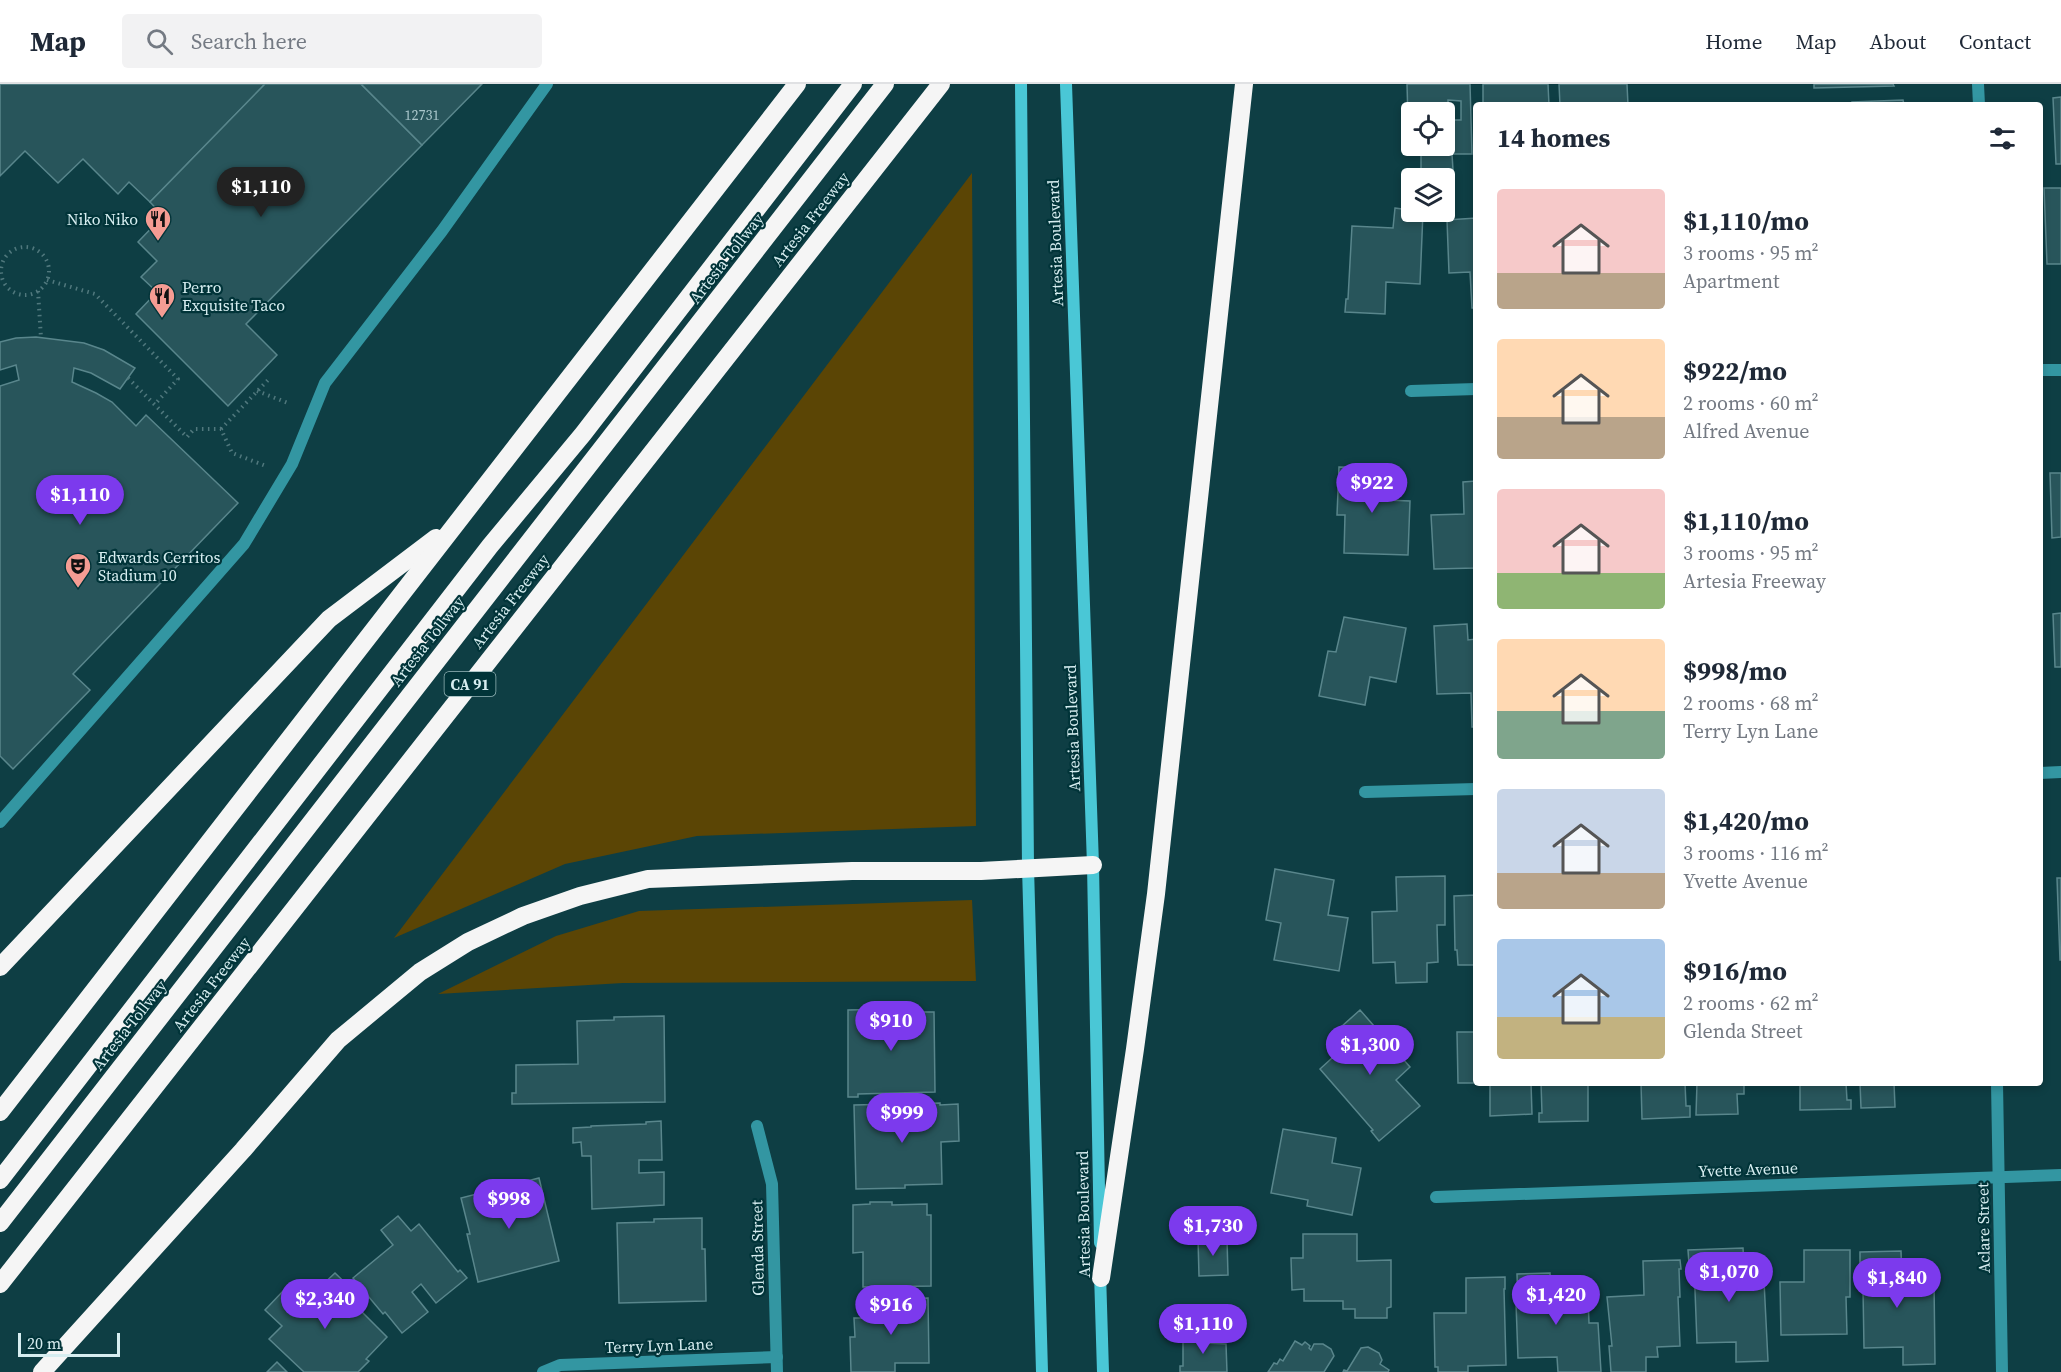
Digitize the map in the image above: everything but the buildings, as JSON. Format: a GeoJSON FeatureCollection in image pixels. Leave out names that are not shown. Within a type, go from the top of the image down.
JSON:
{"type":"FeatureCollection","features":[{"type":"Feature","properties":{"kind":"highway"},"geometry":{"type":"LineString","coordinates":[[0,1112],[797,84]]}},
{"type":"Feature","properties":{"kind":"highway","name":"Artesia Tollway"},"geometry":{"type":"LineString","coordinates":[[0,1180],[490,546],[597,416],[853,84]]}},
{"type":"Feature","properties":{"kind":"highway","name":"Artesia Tollway"},"geometry":{"type":"LineString","coordinates":[[0,1223],[885,84]]}},
{"type":"Feature","properties":{"kind":"highway","name":"Artesia Freeway"},"geometry":{"type":"LineString","coordinates":[[0,1284],[940,84]]}},
{"type":"Feature","properties":{"kind":"highway"},"geometry":{"type":"LineString","coordinates":[[1101,1278],[1156,894],[1244,84]]}},
{"type":"Feature","properties":{"kind":"highway"},"geometry":{"type":"LineString","coordinates":[[0,967],[329,619],[456,523]]}},
{"type":"Feature","properties":{"kind":"highway"},"geometry":{"type":"LineString","coordinates":[[42,1372],[243,1150],[338,1040],[420,972],[468,942],[523,916],[580,896],[648,879],[852,872],[981,871],[1093,865]]}},
{"type":"Feature","properties":{"kind":"main road","name":"Artesia Boulevard"},"geometry":{"type":"LineString","coordinates":[[1021,84],[1028,867],[1042,1372]]}},
{"type":"Feature","properties":{"kind":"main road","name":"Artesia Boulevard"},"geometry":{"type":"LineString","coordinates":[[1066,84],[1093,865],[1103,1372]]}},
{"type":"Feature","properties":{"kind":"street"},"geometry":{"type":"LineString","coordinates":[[0,822],[244,544],[292,464],[325,383],[442,231],[547,84]]}},
{"type":"Feature","properties":{"kind":"street"},"geometry":{"type":"LineString","coordinates":[[1978,84],[1979,102]]}},
{"type":"Feature","properties":{"kind":"street"},"geometry":{"type":"LineString","coordinates":[[2043,370],[2061,370]]}},
{"type":"Feature","properties":{"kind":"street"},"geometry":{"type":"LineString","coordinates":[[1411,391],[1473,388]]}},
{"type":"Feature","properties":{"kind":"street"},"geometry":{"type":"LineString","coordinates":[[2043,773],[2061,772]]}},
{"type":"Feature","properties":{"kind":"street"},"geometry":{"type":"LineString","coordinates":[[1365,792],[1473,789]]}},
{"type":"Feature","properties":{"kind":"street","name":"Aclare Street"},"geometry":{"type":"LineString","coordinates":[[1997,1086],[2002,1372]]}},
{"type":"Feature","properties":{"kind":"street","name":"Glenda Street"},"geometry":{"type":"LineString","coordinates":[[756,1126],[772,1184],[777,1372]]}},
{"type":"Feature","properties":{"kind":"street","name":"Yvette Avenue"},"geometry":{"type":"LineString","coordinates":[[1436,1197],[2061,1175]]}},
{"type":"Feature","properties":{"kind":"street","name":"Terry Lyn Lane"},"geometry":{"type":"LineString","coordinates":[[543,1372],[560,1365],[777,1357]]}},
{"type":"Feature","properties":{"kind":"path"},"geometry":{"type":"LineString","coordinates":[[20,248],[38,251],[46,260],[49,270],[46,280],[33,294],[21,295],[11,291],[3,282],[2,257],[20,248]]}},
{"type":"Feature","properties":{"kind":"path"},"geometry":{"type":"LineString","coordinates":[[46,280],[95,294],[178,379],[155,404]]}},
{"type":"Feature","properties":{"kind":"path"},"geometry":{"type":"LineString","coordinates":[[38,291],[41,338]]}},
{"type":"Feature","properties":{"kind":"path"},"geometry":{"type":"LineString","coordinates":[[128,378],[187,437],[194,429],[221,429],[268,380]]}},
{"type":"Feature","properties":{"kind":"path"},"geometry":{"type":"LineString","coordinates":[[257,391],[288,403]]}},
{"type":"Feature","properties":{"kind":"path"},"geometry":{"type":"LineString","coordinates":[[221,429],[232,453],[266,466]]}},
{"type":"Feature","properties":{"kind":"shaded area"},"geometry":{"type":"Polygon","coordinates":[[[972,173],[976,826],[697,836],[565,864],[394,938],[972,173]]]}},
{"type":"Feature","properties":{"kind":"shaded area"},"geometry":{"type":"Polygon","coordinates":[[[972,900],[976,981],[623,983],[438,994],[556,936],[639,911],[972,900]]]}},
{"type":"Feature","properties":{"kind":"place","name":"Niko Niko"},"geometry":{"type":"Point","coordinates":[158,242]}},
{"type":"Feature","properties":{"kind":"place","name":"Perro Exquisite Taco"},"geometry":{"type":"Point","coordinates":[162,319]}},
{"type":"Feature","properties":{"kind":"place","name":"Edwards Cerritos Stadium 10"},"geometry":{"type":"Point","coordinates":[78,589]}}]}
